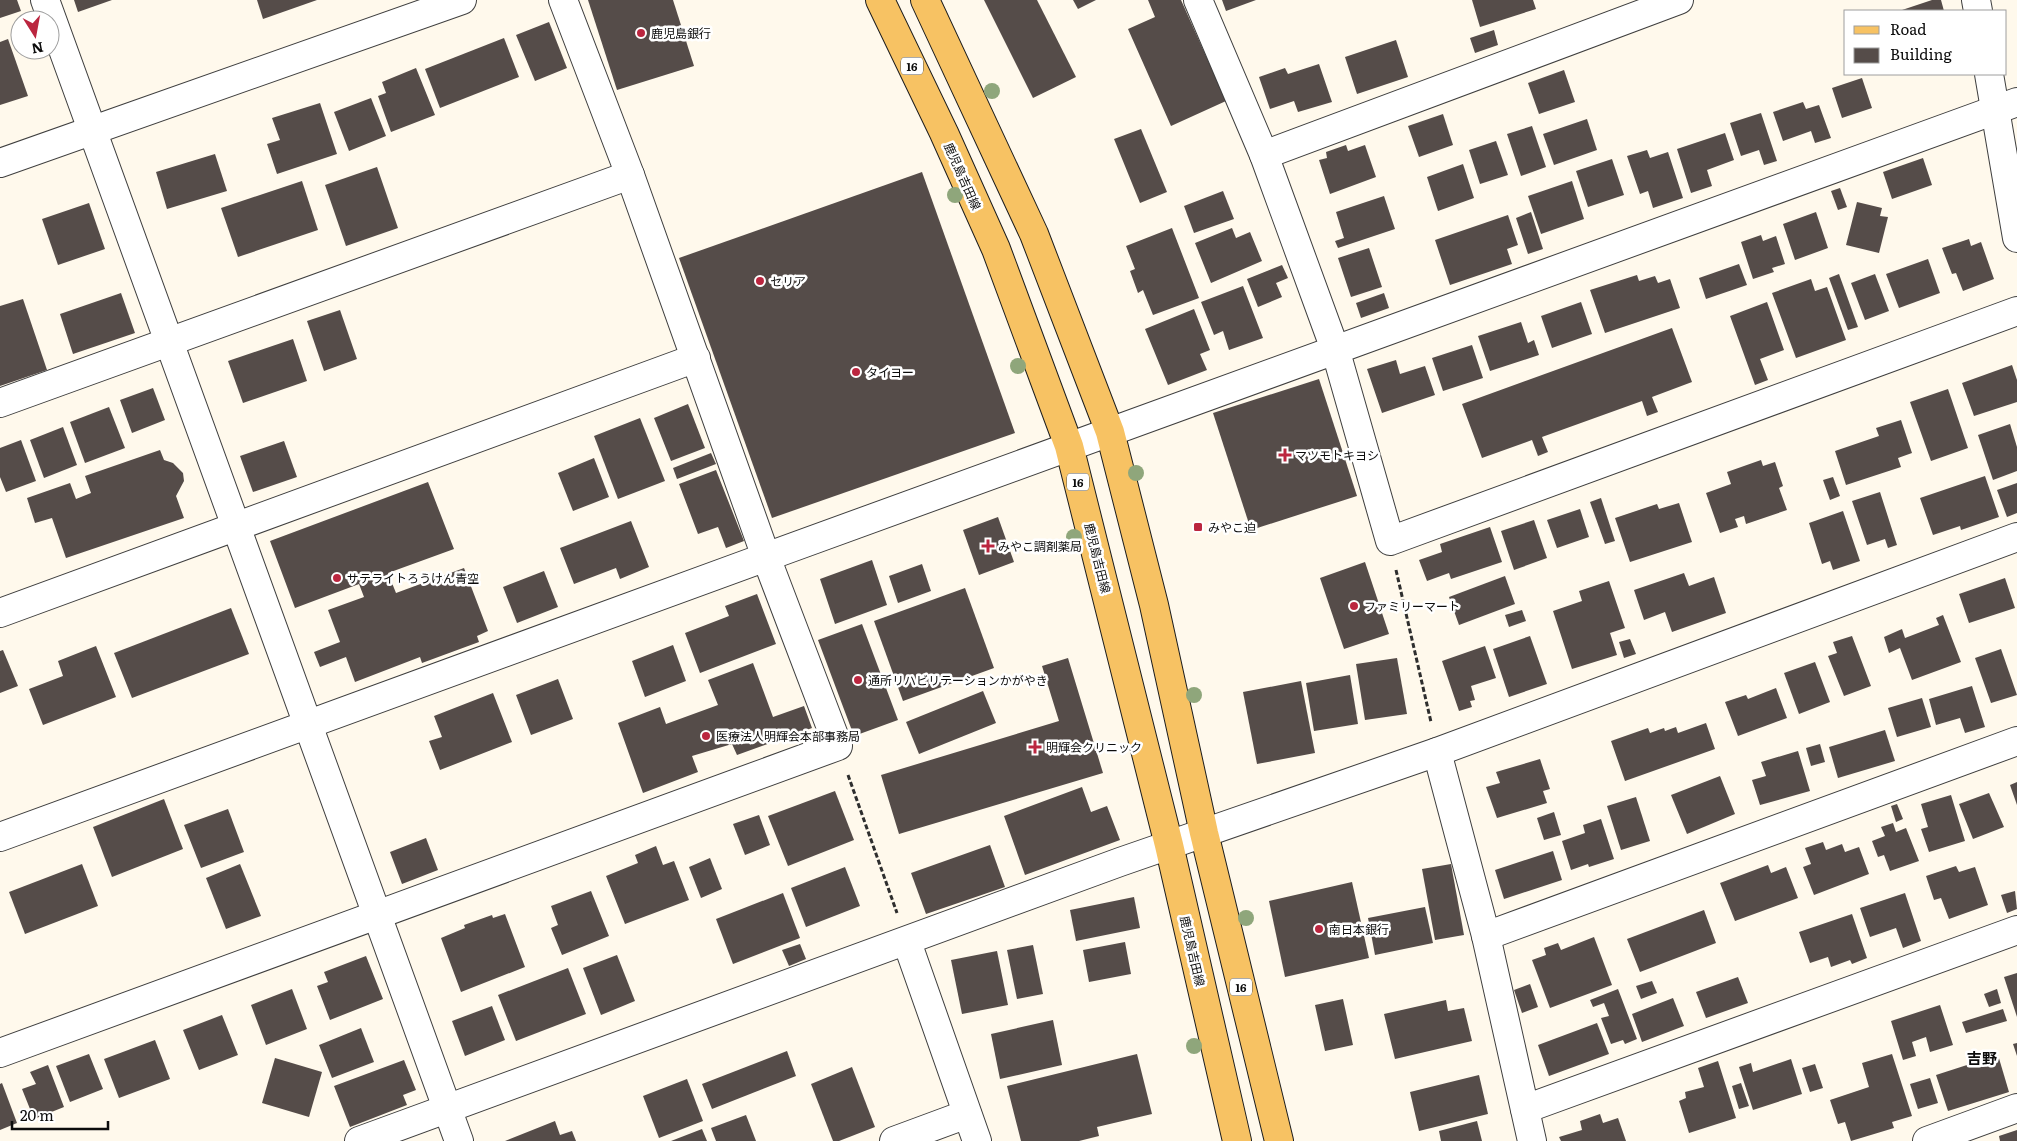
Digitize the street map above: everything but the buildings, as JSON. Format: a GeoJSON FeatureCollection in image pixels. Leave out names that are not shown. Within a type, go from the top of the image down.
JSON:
{"type":"FeatureCollection","features":[{"type":"Feature","properties":{"kind":"main road","name":"鹿児島吉田線"},"geometry":{"type":"LineString","coordinates":[[880,0],[944,133],[996,249],[1069,446],[1169,845],[1237,1141]]}},
{"type":"Feature","properties":{"kind":"main road","name":"16"},"geometry":{"type":"LineString","coordinates":[[925,0],[1034,234],[1110,432],[1154,606],[1204,832],[1279,1141]]}},
{"type":"Feature","properties":{"kind":"street"},"geometry":{"type":"LineString","coordinates":[[45,0],[459,1141]]}},
{"type":"Feature","properties":{"kind":"street"},"geometry":{"type":"LineString","coordinates":[[0,163],[462,0]]}},
{"type":"Feature","properties":{"kind":"street"},"geometry":{"type":"LineString","coordinates":[[0,1053],[838,746],[766,557],[630,174],[563,0]]}},
{"type":"Feature","properties":{"kind":"street"},"geometry":{"type":"LineString","coordinates":[[1198,0],[1264,155],[1336,352],[1390,541],[2017,311]]}},
{"type":"Feature","properties":{"kind":"street"},"geometry":{"type":"LineString","coordinates":[[1264,155],[1679,0]]}},
{"type":"Feature","properties":{"kind":"street"},"geometry":{"type":"LineString","coordinates":[[1990,75],[2006,106],[2017,238]]}},
{"type":"Feature","properties":{"kind":"street"},"geometry":{"type":"LineString","coordinates":[[0,837],[1069,446],[1336,352],[2006,106]]}},
{"type":"Feature","properties":{"kind":"street"},"geometry":{"type":"LineString","coordinates":[[0,403],[630,174]]}},
{"type":"Feature","properties":{"kind":"street"},"geometry":{"type":"LineString","coordinates":[[0,613],[696,358]]}},
{"type":"Feature","properties":{"kind":"street"},"geometry":{"type":"LineString","coordinates":[[359,1141],[1204,832],[1437,752],[2017,537]]}},
{"type":"Feature","properties":{"kind":"street"},"geometry":{"type":"LineString","coordinates":[[1486,936],[2017,741]]}},
{"type":"Feature","properties":{"kind":"street"},"geometry":{"type":"LineString","coordinates":[[1437,752],[1486,936],[1532,1141]]}},
{"type":"Feature","properties":{"kind":"street"},"geometry":{"type":"LineString","coordinates":[[1525,1109],[2017,930]]}},
{"type":"Feature","properties":{"kind":"street"},"geometry":{"type":"LineString","coordinates":[[907,942],[977,1141]]}},
{"type":"Feature","properties":{"kind":"street"},"geometry":{"type":"LineString","coordinates":[[1928,1141],[2017,1108]]}},
{"type":"Feature","properties":{"kind":"street"},"geometry":{"type":"LineString","coordinates":[[894,1141],[967,1114]]}},
{"type":"Feature","properties":{"kind":"path"},"geometry":{"type":"LineString","coordinates":[[1390,541],[1437,752]]}},
{"type":"Feature","properties":{"kind":"path"},"geometry":{"type":"LineString","coordinates":[[838,746],[907,942]]}},
{"type":"Feature","properties":{"kind":"place","name":"鹿児島銀行"},"geometry":{"type":"Point","coordinates":[641,33]}},
{"type":"Feature","properties":{"kind":"place","name":"セリア"},"geometry":{"type":"Point","coordinates":[760,281]}},
{"type":"Feature","properties":{"kind":"place","name":"タイヨー"},"geometry":{"type":"Point","coordinates":[856,372]}},
{"type":"Feature","properties":{"kind":"place","name":"マツモトキヨシ"},"geometry":{"type":"Point","coordinates":[1285,455]}},
{"type":"Feature","properties":{"kind":"place","name":"みやこ迫"},"geometry":{"type":"Point","coordinates":[1198,527]}},
{"type":"Feature","properties":{"kind":"place","name":"みやこ調剤薬局"},"geometry":{"type":"Point","coordinates":[988,546]}},
{"type":"Feature","properties":{"kind":"place","name":"サテライトろうけん青空"},"geometry":{"type":"Point","coordinates":[337,578]}},
{"type":"Feature","properties":{"kind":"place","name":"ファミリーマート"},"geometry":{"type":"Point","coordinates":[1354,606]}},
{"type":"Feature","properties":{"kind":"place","name":"通所リハビリテーションかがやき"},"geometry":{"type":"Point","coordinates":[858,680]}},
{"type":"Feature","properties":{"kind":"place","name":"医療法人明輝会本部事務局"},"geometry":{"type":"Point","coordinates":[706,736]}},
{"type":"Feature","properties":{"kind":"place","name":"明輝会クリニック"},"geometry":{"type":"Point","coordinates":[1035,747]}},
{"type":"Feature","properties":{"kind":"place","name":"南日本銀行"},"geometry":{"type":"Point","coordinates":[1319,929]}},
{"type":"Feature","properties":{"kind":"district","name":"吉野"},"geometry":{"type":"Point","coordinates":[1982,1057]}}]}
